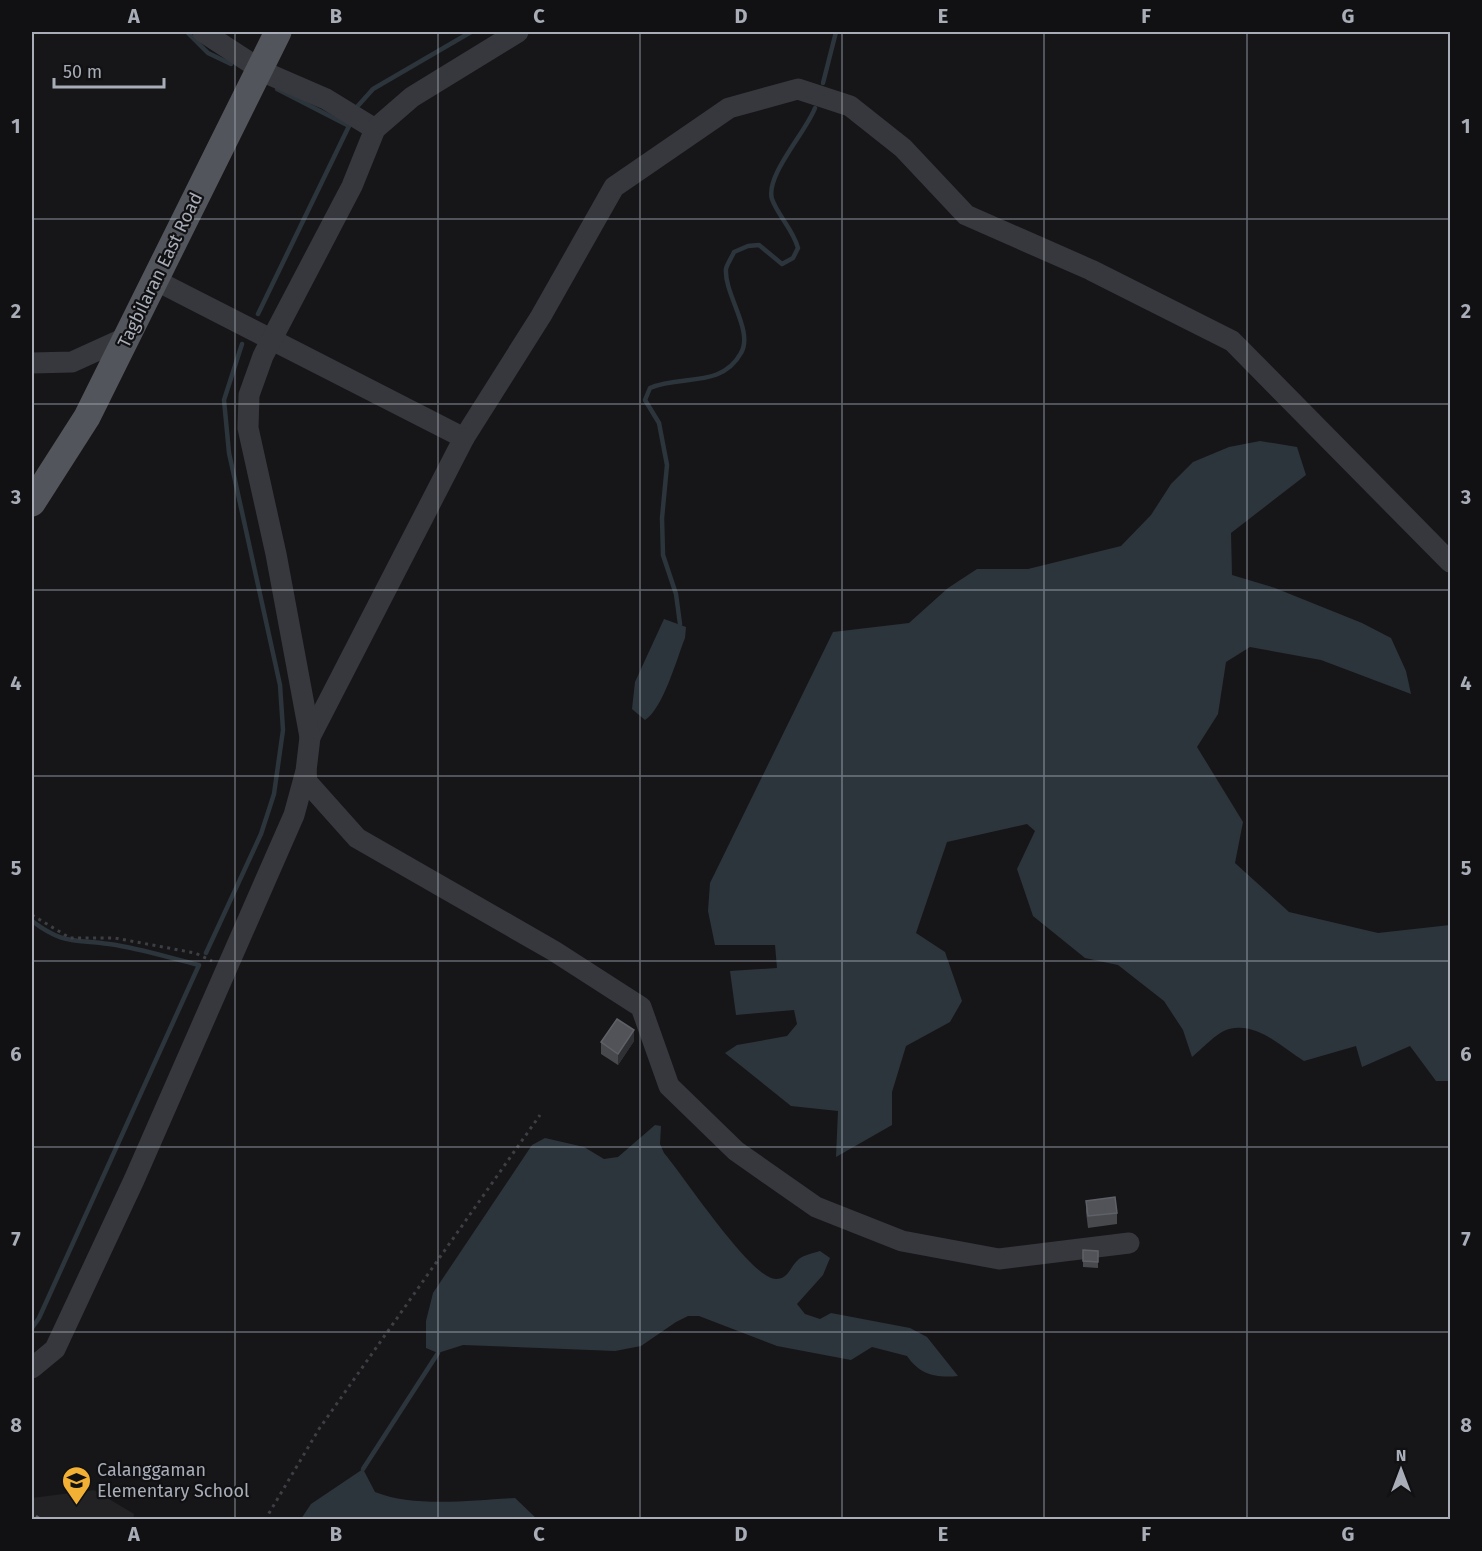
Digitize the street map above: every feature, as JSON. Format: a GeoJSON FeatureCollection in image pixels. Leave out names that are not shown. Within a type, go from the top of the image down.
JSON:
{"type":"FeatureCollection","features":[{"type":"Feature","properties":{"kind":"main road","name":"Tagbilaran East Road"},"geometry":{"type":"LineString","coordinates":[[32,503],[87,417],[278,32]]}},
{"type":"Feature","properties":{"kind":"street"},"geometry":{"type":"LineString","coordinates":[[203,32],[266,73],[326,99],[375,129]]}},
{"type":"Feature","properties":{"kind":"street"},"geometry":{"type":"LineString","coordinates":[[32,1368],[56,1349],[228,968],[294,815],[306,771],[310,736],[276,555],[248,428],[249,395],[273,339],[352,186],[375,129],[412,97],[518,32]]}},
{"type":"Feature","properties":{"kind":"street"},"geometry":{"type":"LineString","coordinates":[[310,736],[464,438],[541,316],[614,188],[729,108],[798,89],[850,106],[903,148],[966,215],[1090,270],[1232,341],[1450,562]]}},
{"type":"Feature","properties":{"kind":"street"},"geometry":{"type":"LineString","coordinates":[[155,280],[464,438]]}},
{"type":"Feature","properties":{"kind":"street"},"geometry":{"type":"LineString","coordinates":[[32,363],[72,362],[127,337]]}},
{"type":"Feature","properties":{"kind":"street"},"geometry":{"type":"LineString","coordinates":[[306,771],[308,782],[357,838],[554,951],[641,1008],[669,1086],[736,1151],[816,1207],[902,1241],[999,1258],[1129,1243]]}},
{"type":"Feature","properties":{"kind":"path"},"geometry":{"type":"LineString","coordinates":[[32,915],[70,938],[115,939],[195,953],[228,968]]}},
{"type":"Feature","properties":{"kind":"path"},"geometry":{"type":"LineString","coordinates":[[265,1520],[319,1429],[540,1115]]}},
{"type":"Feature","properties":{"kind":"shaded area"},"geometry":{"type":"Polygon","coordinates":[[[1260,441],[1297,447],[1306,475],[1231,533],[1232,575],[1275,588],[1362,623],[1391,638],[1406,671],[1411,694],[1321,660],[1250,647],[1226,662],[1218,714],[1197,747],[1243,822],[1235,863],[1289,912],[1378,933],[1450,925],[1450,1081],[1436,1081],[1410,1046],[1362,1067],[1356,1046],[1304,1061],[1269,1037],[1250,1029],[1240,1028],[1229,1029],[1220,1034],[1192,1057],[1183,1030],[1164,1001],[1118,965],[1085,958],[1033,916],[1017,869],[1035,831],[1027,824],[947,842],[916,933],[945,952],[962,1001],[950,1022],[906,1046],[892,1092],[892,1125],[836,1157],[838,1111],[791,1106],[725,1053],[737,1045],[787,1036],[797,1024],[794,1010],[736,1015],[730,971],[777,968],[775,945],[715,945],[708,911],[710,883],[833,632],[909,623],[948,588],[977,569],[1028,569],[1121,546],[1151,515],[1171,484],[1193,462],[1229,447],[1260,441]]]}},
{"type":"Feature","properties":{"kind":"shaded area"},"geometry":{"type":"Polygon","coordinates":[[[664,619],[686,627],[685,638],[658,705],[645,720],[632,709],[635,682],[664,619]]]}},
{"type":"Feature","properties":{"kind":"shaded area"},"geometry":{"type":"Polygon","coordinates":[[[655,1125],[661,1126],[660,1144],[664,1153],[718,1225],[751,1263],[765,1275],[776,1279],[784,1277],[799,1259],[820,1251],[830,1258],[823,1275],[797,1304],[805,1314],[820,1319],[831,1313],[910,1328],[927,1337],[958,1376],[929,1374],[917,1367],[907,1356],[872,1347],[851,1360],[777,1346],[699,1316],[688,1316],[676,1322],[641,1346],[615,1351],[463,1345],[438,1353],[426,1348],[426,1321],[433,1293],[532,1145],[545,1138],[584,1147],[604,1159],[618,1157],[655,1125]]]}},
{"type":"Feature","properties":{"kind":"shaded area"},"geometry":{"type":"Polygon","coordinates":[[[363,1469],[375,1492],[390,1497],[444,1502],[515,1498],[537,1519],[301,1519],[311,1504],[363,1469]]]}},
{"type":"Feature","properties":{"kind":"shaded area","name":"Calanggaman Elementary School"},"geometry":{"type":"Polygon","coordinates":[[[94,1490],[134,1514],[133,1519],[32,1519],[32,1498],[94,1490]]]}},
{"type":"Feature","properties":{"kind":"building"},"geometry":{"type":"Polygon","coordinates":[[[617,1019],[634,1030],[618,1054],[601,1042],[617,1019]]]}},
{"type":"Feature","properties":{"kind":"building"},"geometry":{"type":"Polygon","coordinates":[[[1115,1197],[1117,1213],[1088,1216],[1086,1201],[1115,1197]]]}},
{"type":"Feature","properties":{"kind":"building"},"geometry":{"type":"Polygon","coordinates":[[[1083,1250],[1098,1251],[1098,1262],[1083,1261],[1083,1250]]]}},
{"type":"Feature","properties":{"kind":"waterway"},"geometry":{"type":"LineString","coordinates":[[187,32],[208,53],[231,64]]}},
{"type":"Feature","properties":{"kind":"waterway"},"geometry":{"type":"LineString","coordinates":[[356,108],[373,89],[471,32]]}},
{"type":"Feature","properties":{"kind":"waterway"},"geometry":{"type":"LineString","coordinates":[[823,83],[836,32]]}},
{"type":"Feature","properties":{"kind":"waterway"},"geometry":{"type":"LineString","coordinates":[[277,89],[349,126]]}},
{"type":"Feature","properties":{"kind":"waterway"},"geometry":{"type":"LineString","coordinates":[[680,624],[676,594],[663,555],[662,518],[667,465],[659,423],[645,400],[650,388],[662,384],[700,379],[723,372],[741,353],[744,334],[729,290],[726,269],[734,252],[748,246],[759,245],[782,264],[793,258],[798,248],[772,199],[771,189],[780,166],[815,108]]}},
{"type":"Feature","properties":{"kind":"waterway"},"geometry":{"type":"LineString","coordinates":[[258,314],[349,126],[350,119]]}},
{"type":"Feature","properties":{"kind":"waterway"},"geometry":{"type":"LineString","coordinates":[[206,953],[261,834],[274,794],[283,730],[280,685],[229,453],[224,400],[242,344]]}},
{"type":"Feature","properties":{"kind":"waterway"},"geometry":{"type":"LineString","coordinates":[[32,921],[61,938],[132,948],[199,965],[39,1318],[32,1328]]}},
{"type":"Feature","properties":{"kind":"waterway"},"geometry":{"type":"LineString","coordinates":[[363,1469],[438,1353]]}},
{"type":"Feature","properties":{"kind":"place","name":"Calanggaman Elementary School"},"geometry":{"type":"Point","coordinates":[76,1506]}}]}
